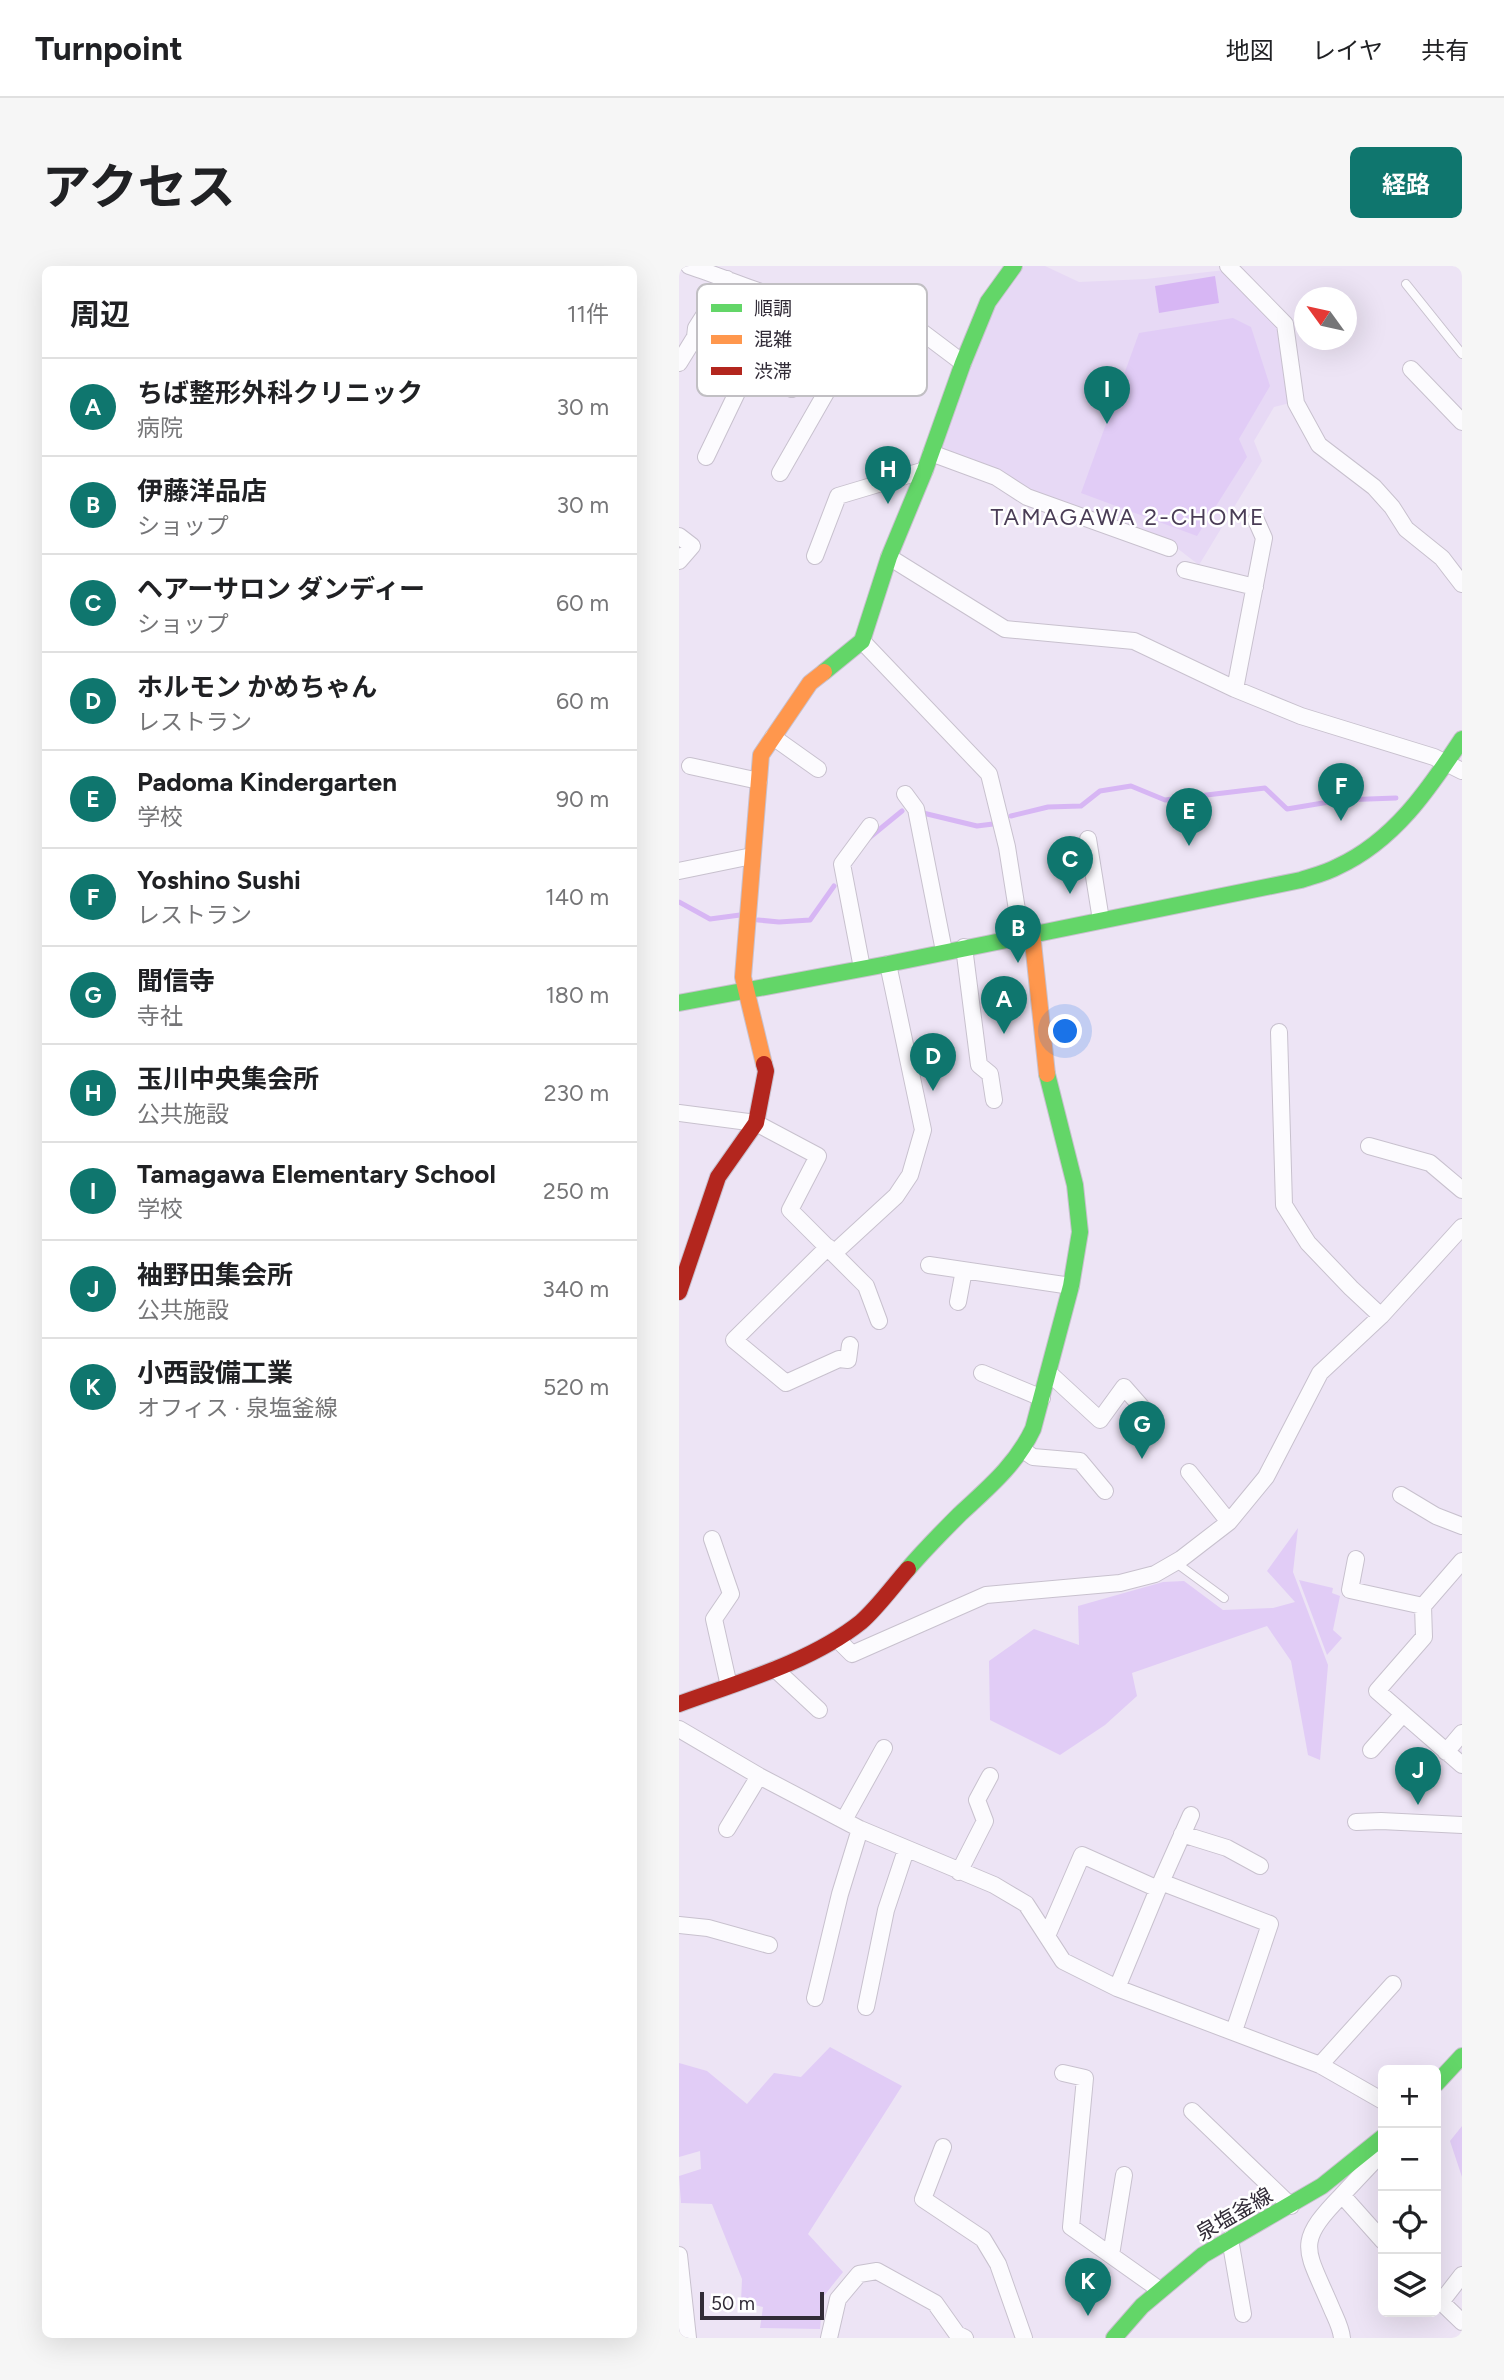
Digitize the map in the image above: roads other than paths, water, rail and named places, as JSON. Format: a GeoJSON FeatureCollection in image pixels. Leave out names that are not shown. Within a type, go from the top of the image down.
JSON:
{"type":"FeatureCollection","features":[{"type":"Feature","properties":{"kind":"street"},"geometry":{"type":"LineString","coordinates":[[689,266],[739,284]]}},
{"type":"Feature","properties":{"kind":"street"},"geometry":{"type":"LineString","coordinates":[[679,1292],[687,1241],[719,1177],[756,1123],[766,1071],[743,976],[761,755],[810,682],[856,649],[862,641],[889,557],[925,470],[963,363],[988,302],[1014,266]]}},
{"type":"Feature","properties":{"kind":"street"},"geometry":{"type":"LineString","coordinates":[[1228,266],[1285,324],[1296,403],[1319,446],[1374,487],[1392,507],[1406,529],[1442,558],[1462,584]]}},
{"type":"Feature","properties":{"kind":"street"},"geometry":{"type":"LineString","coordinates":[[724,284],[727,279]]}},
{"type":"Feature","properties":{"kind":"street"},"geometry":{"type":"LineString","coordinates":[[679,363],[695,337],[697,326]]}},
{"type":"Feature","properties":{"kind":"street"},"geometry":{"type":"LineString","coordinates":[[927,336],[963,363]]}},
{"type":"Feature","properties":{"kind":"street"},"geometry":{"type":"LineString","coordinates":[[1411,369],[1462,422]]}},
{"type":"Feature","properties":{"kind":"street"},"geometry":{"type":"LineString","coordinates":[[706,457],[736,396]]}},
{"type":"Feature","properties":{"kind":"street"},"geometry":{"type":"LineString","coordinates":[[780,473],[824,396]]}},
{"type":"Feature","properties":{"kind":"street"},"geometry":{"type":"LineString","coordinates":[[931,453],[996,477],[1027,497],[1169,548]]}},
{"type":"Feature","properties":{"kind":"street"},"geometry":{"type":"LineString","coordinates":[[815,556],[838,496],[925,470]]}},
{"type":"Feature","properties":{"kind":"street"},"geometry":{"type":"LineString","coordinates":[[1235,689],[1264,538],[1256,520]]}},
{"type":"Feature","properties":{"kind":"street"},"geometry":{"type":"LineString","coordinates":[[679,536],[692,546],[679,561]]}},
{"type":"Feature","properties":{"kind":"street"},"geometry":{"type":"LineString","coordinates":[[889,557],[1005,629],[1133,641],[1235,689],[1301,716],[1447,763],[1462,771]]}},
{"type":"Feature","properties":{"kind":"street"},"geometry":{"type":"LineString","coordinates":[[1185,570],[1255,587]]}},
{"type":"Feature","properties":{"kind":"street"},"geometry":{"type":"LineString","coordinates":[[679,1704],[775,1669],[837,1639],[863,1620],[933,1540],[1010,1467],[1023,1450],[1033,1429],[1071,1286],[1080,1232],[1075,1185],[1044,1062],[1027,934],[989,774],[862,641]]}},
{"type":"Feature","properties":{"kind":"street"},"geometry":{"type":"LineString","coordinates":[[773,737],[818,769]]}},
{"type":"Feature","properties":{"kind":"street"},"geometry":{"type":"LineString","coordinates":[[679,1003],[888,964],[1301,880],[1341,866],[1374,846],[1407,816],[1462,739]]}},
{"type":"Feature","properties":{"kind":"street"},"geometry":{"type":"LineString","coordinates":[[690,766],[759,781]]}},
{"type":"Feature","properties":{"kind":"street"},"geometry":{"type":"LineString","coordinates":[[905,794],[916,809],[944,951]]}},
{"type":"Feature","properties":{"kind":"street"},"geometry":{"type":"LineString","coordinates":[[862,968],[842,863],[870,826]]}},
{"type":"Feature","properties":{"kind":"street"},"geometry":{"type":"LineString","coordinates":[[1088,839],[1101,920]]}},
{"type":"Feature","properties":{"kind":"street"},"geometry":{"type":"LineString","coordinates":[[679,871],[752,856]]}},
{"type":"Feature","properties":{"kind":"street"},"geometry":{"type":"LineString","coordinates":[[964,947],[979,1065],[990,1074],[994,1100]]}},
{"type":"Feature","properties":{"kind":"street"},"geometry":{"type":"LineString","coordinates":[[848,1358],[839,1359],[786,1383],[734,1340],[831,1250],[896,1196],[909,1175],[923,1130],[888,964]]}},
{"type":"Feature","properties":{"kind":"street"},"geometry":{"type":"LineString","coordinates":[[1279,1032],[1284,1205],[1308,1243],[1381,1316]]}},
{"type":"Feature","properties":{"kind":"street"},"geometry":{"type":"LineString","coordinates":[[679,1113],[756,1123],[818,1156],[790,1210],[866,1286],[879,1321]]}},
{"type":"Feature","properties":{"kind":"street"},"geometry":{"type":"LineString","coordinates":[[1369,1146],[1430,1163],[1462,1191]]}},
{"type":"Feature","properties":{"kind":"street"},"geometry":{"type":"LineString","coordinates":[[837,1639],[852,1654],[986,1595],[1120,1583],[1156,1574],[1175,1562],[1229,1522],[1266,1477],[1320,1373],[1381,1316],[1462,1227]]}},
{"type":"Feature","properties":{"kind":"street"},"geometry":{"type":"LineString","coordinates":[[929,1265],[1071,1286]]}},
{"type":"Feature","properties":{"kind":"street"},"geometry":{"type":"LineString","coordinates":[[958,1302],[964,1270]]}},
{"type":"Feature","properties":{"kind":"street"},"geometry":{"type":"LineString","coordinates":[[982,1373],[1042,1398]]}},
{"type":"Feature","properties":{"kind":"street"},"geometry":{"type":"LineString","coordinates":[[1049,1373],[1100,1420],[1124,1387],[1153,1420]]}},
{"type":"Feature","properties":{"kind":"street"},"geometry":{"type":"LineString","coordinates":[[1023,1450],[1033,1457],[1080,1461],[1105,1491]]}},
{"type":"Feature","properties":{"kind":"street"},"geometry":{"type":"LineString","coordinates":[[1189,1472],[1229,1522]]}},
{"type":"Feature","properties":{"kind":"street"},"geometry":{"type":"LineString","coordinates":[[1401,1495],[1436,1516],[1462,1526]]}},
{"type":"Feature","properties":{"kind":"street"},"geometry":{"type":"LineString","coordinates":[[712,1539],[731,1594],[714,1619],[729,1686]]}},
{"type":"Feature","properties":{"kind":"street"},"geometry":{"type":"LineString","coordinates":[[1356,1559],[1350,1590],[1423,1606]]}},
{"type":"Feature","properties":{"kind":"street"},"geometry":{"type":"LineString","coordinates":[[1462,1561],[1423,1606],[1424,1637],[1377,1691],[1462,1765]]}},
{"type":"Feature","properties":{"kind":"street"},"geometry":{"type":"LineString","coordinates":[[775,1669],[819,1710]]}},
{"type":"Feature","properties":{"kind":"street"},"geometry":{"type":"LineString","coordinates":[[1371,1750],[1403,1714]]}},
{"type":"Feature","properties":{"kind":"street"},"geometry":{"type":"LineString","coordinates":[[679,1729],[759,1776],[860,1829],[994,1885],[1025,1904],[1063,1961],[1117,1988],[1320,2065],[1378,2098]]}},
{"type":"Feature","properties":{"kind":"street"},"geometry":{"type":"LineString","coordinates":[[1446,1752],[1462,1733]]}},
{"type":"Feature","properties":{"kind":"street"},"geometry":{"type":"LineString","coordinates":[[844,1821],[884,1748]]}},
{"type":"Feature","properties":{"kind":"street"},"geometry":{"type":"LineString","coordinates":[[727,1829],[759,1776]]}},
{"type":"Feature","properties":{"kind":"street"},"geometry":{"type":"LineString","coordinates":[[959,1872],[985,1821],[977,1800],[990,1776]]}},
{"type":"Feature","properties":{"kind":"street"},"geometry":{"type":"LineString","coordinates":[[1117,1988],[1191,1815]]}},
{"type":"Feature","properties":{"kind":"street"},"geometry":{"type":"LineString","coordinates":[[1356,1822],[1462,1825]]}},
{"type":"Feature","properties":{"kind":"street"},"geometry":{"type":"LineString","coordinates":[[815,1997],[840,1894],[860,1829]]}},
{"type":"Feature","properties":{"kind":"street"},"geometry":{"type":"LineString","coordinates":[[1182,1834],[1227,1848],[1260,1866]]}},
{"type":"Feature","properties":{"kind":"street"},"geometry":{"type":"LineString","coordinates":[[866,2007],[886,1910],[906,1850]]}},
{"type":"Feature","properties":{"kind":"street"},"geometry":{"type":"LineString","coordinates":[[1047,1936],[1082,1855],[1159,1886],[1270,1924],[1234,2031]]}},
{"type":"Feature","properties":{"kind":"street"},"geometry":{"type":"LineString","coordinates":[[679,1925],[708,1928],[769,1945]]}},
{"type":"Feature","properties":{"kind":"street"},"geometry":{"type":"LineString","coordinates":[[1320,2065],[1393,1984]]}},
{"type":"Feature","properties":{"kind":"street"},"geometry":{"type":"LineString","coordinates":[[1441,2079],[1462,2056]]}},
{"type":"Feature","properties":{"kind":"street"},"geometry":{"type":"LineString","coordinates":[[1063,2073],[1086,2078],[1072,2227],[1160,2290]]}},
{"type":"Feature","properties":{"kind":"street"},"geometry":{"type":"LineString","coordinates":[[1192,2111],[1291,2206]]}},
{"type":"Feature","properties":{"kind":"street"},"geometry":{"type":"LineString","coordinates":[[1342,2338],[1310,2257],[1309,2237],[1319,2219],[1375,2160],[1378,2142]]}},
{"type":"Feature","properties":{"kind":"street","name":"泉塩釜線"},"geometry":{"type":"LineString","coordinates":[[1114,2338],[1142,2306],[1203,2255],[1322,2186],[1378,2142]]}},
{"type":"Feature","properties":{"kind":"street"},"geometry":{"type":"LineString","coordinates":[[943,2147],[923,2199],[983,2239],[997,2264],[1024,2338]]}},
{"type":"Feature","properties":{"kind":"street"},"geometry":{"type":"LineString","coordinates":[[1111,2255],[1124,2175]]}},
{"type":"Feature","properties":{"kind":"street"},"geometry":{"type":"LineString","coordinates":[[1342,2195],[1378,2235]]}},
{"type":"Feature","properties":{"kind":"street"},"geometry":{"type":"LineString","coordinates":[[1230,2239],[1243,2314]]}},
{"type":"Feature","properties":{"kind":"street"},"geometry":{"type":"LineString","coordinates":[[679,2255],[688,2338]]}},
{"type":"Feature","properties":{"kind":"street"},"geometry":{"type":"LineString","coordinates":[[829,2338],[838,2299],[859,2274],[877,2271],[935,2303],[957,2334],[965,2338]]}},
{"type":"Feature","properties":{"kind":"street"},"geometry":{"type":"LineString","coordinates":[[1441,2297],[1462,2275]]}},
{"type":"Feature","properties":{"kind":"street"},"geometry":{"type":"LineString","coordinates":[[1441,2303],[1462,2322]]}},
{"type":"Feature","properties":{"kind":"lane"},"geometry":{"type":"LineString","coordinates":[[1406,284],[1462,354]]}},
{"type":"Feature","properties":{"kind":"lane"},"geometry":{"type":"LineString","coordinates":[[1175,1562],[1224,1598]]}},
{"type":"Feature","properties":{"kind":"waterway"},"geometry":{"type":"LineString","coordinates":[[1011,816],[1048,807],[1081,806],[1100,791],[1131,786],[1165,800],[1265,788],[1287,809],[1341,800],[1396,798]]}},
{"type":"Feature","properties":{"kind":"waterway"},"geometry":{"type":"LineString","coordinates":[[869,838],[902,811]]}},
{"type":"Feature","properties":{"kind":"waterway"},"geometry":{"type":"LineString","coordinates":[[923,813],[977,826],[993,824]]}},
{"type":"Feature","properties":{"kind":"waterway"},"geometry":{"type":"LineString","coordinates":[[758,920],[810,920],[834,886]]}},
{"type":"Feature","properties":{"kind":"waterway"},"geometry":{"type":"LineString","coordinates":[[679,902],[710,919],[740,915]]}},
{"type":"Feature","properties":{"kind":"place","name":"Tamagawa Elementary School"},"geometry":{"type":"Point","coordinates":[1107,424]}},
{"type":"Feature","properties":{"kind":"place","name":"玉川中央集会所"},"geometry":{"type":"Point","coordinates":[888,504]}},
{"type":"Feature","properties":{"kind":"place","name":"Yoshino Sushi"},"geometry":{"type":"Point","coordinates":[1341,821]}},
{"type":"Feature","properties":{"kind":"place","name":"Padoma Kindergarten"},"geometry":{"type":"Point","coordinates":[1189,846]}},
{"type":"Feature","properties":{"kind":"place","name":"ヘアーサロン ダンディー"},"geometry":{"type":"Point","coordinates":[1070,894]}},
{"type":"Feature","properties":{"kind":"place","name":"伊藤洋品店"},"geometry":{"type":"Point","coordinates":[1018,963]}},
{"type":"Feature","properties":{"kind":"place","name":"ちば整形外科クリニック"},"geometry":{"type":"Point","coordinates":[1004,1034]}},
{"type":"Feature","properties":{"kind":"place","name":"ホルモン かめちゃん"},"geometry":{"type":"Point","coordinates":[933,1091]}},
{"type":"Feature","properties":{"kind":"place","name":"聞信寺"},"geometry":{"type":"Point","coordinates":[1142,1459]}},
{"type":"Feature","properties":{"kind":"place","name":"袖野田集会所"},"geometry":{"type":"Point","coordinates":[1418,1805]}},
{"type":"Feature","properties":{"kind":"place","name":"小西設備工業"},"geometry":{"type":"Point","coordinates":[1088,2316]}},
{"type":"Feature","properties":{"kind":"district","name":"TAMAGAWA 2-CHOME"},"geometry":{"type":"Point","coordinates":[1128,517]}}]}
